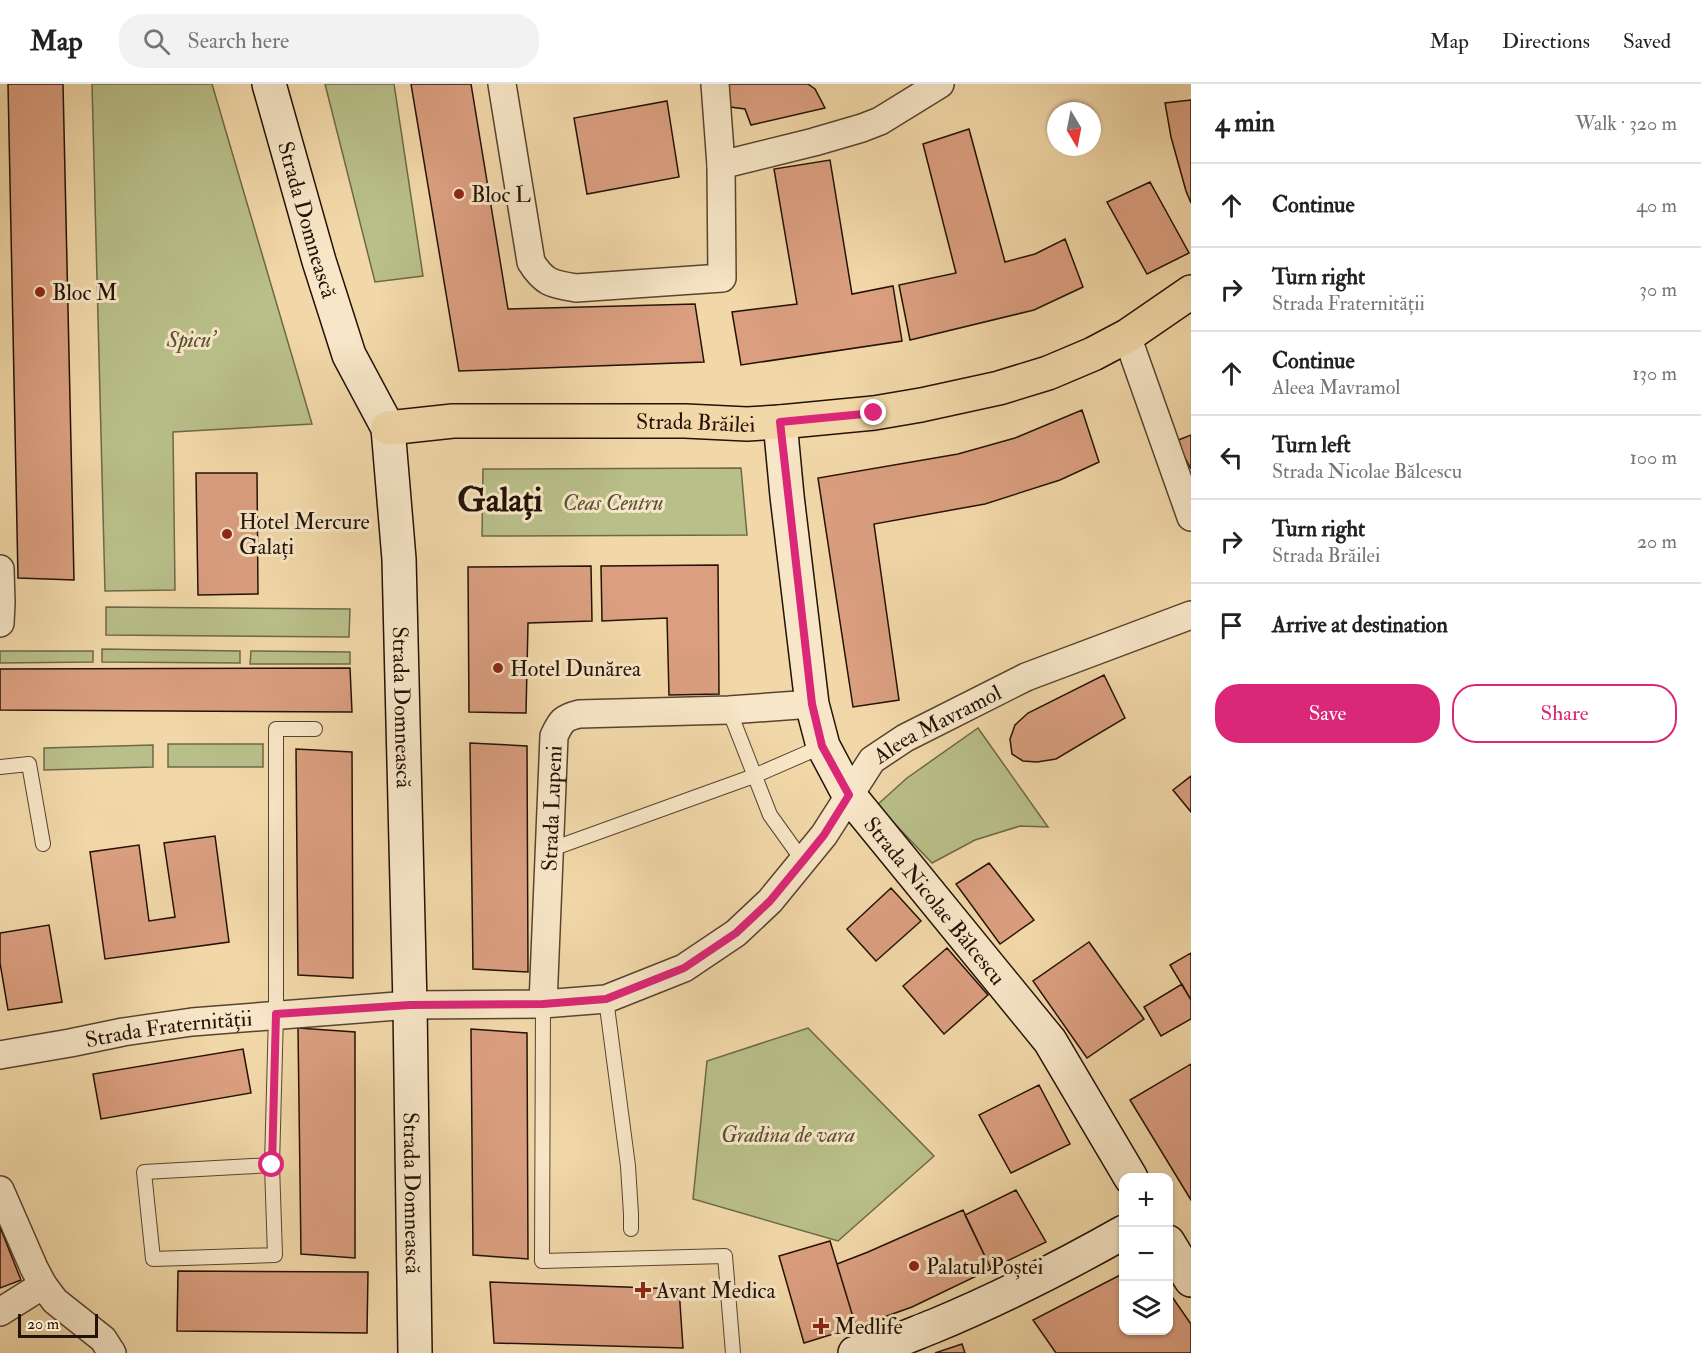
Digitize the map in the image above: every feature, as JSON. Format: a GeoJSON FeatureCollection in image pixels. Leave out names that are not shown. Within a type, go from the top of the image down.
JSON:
{"type":"FeatureCollection","features":[{"type":"Feature","properties":{"kind":"main road","name":"Strada Domnească"},"geometry":{"type":"LineString","coordinates":[[269,84],[319,261],[349,356],[388,428],[399,559],[410,1005],[415,1353]]}},
{"type":"Feature","properties":{"kind":"main road","name":"Strada Brăilei"},"geometry":{"type":"LineString","coordinates":[[388,428],[453,422],[747,424],[874,413],[999,388],[1048,373],[1093,354],[1127,336],[1191,292]]}},
{"type":"Feature","properties":{"kind":"main road","name":"Strada Nicolae Bălcescu"},"geometry":{"type":"LineString","coordinates":[[780,422],[812,704],[822,746],[849,795],[1050,1041],[1128,1173]]}},
{"type":"Feature","properties":{"kind":"main road"},"geometry":{"type":"LineString","coordinates":[[860,1353],[974,1310],[1119,1235]]}},
{"type":"Feature","properties":{"kind":"street"},"geometry":{"type":"LineString","coordinates":[[501,84],[531,262],[539,275],[554,284],[576,288],[723,278],[721,165],[715,84]]}},
{"type":"Feature","properties":{"kind":"street"},"geometry":{"type":"LineString","coordinates":[[721,165],[862,128],[880,121],[940,84]]}},
{"type":"Feature","properties":{"kind":"street"},"geometry":{"type":"LineString","coordinates":[[1127,336],[1191,518]]}},
{"type":"Feature","properties":{"kind":"street"},"geometry":{"type":"LineString","coordinates":[[0,569],[2,603],[0,623]]}},
{"type":"Feature","properties":{"kind":"street","name":"Aleea Mavramol"},"geometry":{"type":"LineString","coordinates":[[410,1005],[543,1004],[606,999],[684,968],[736,933],[770,901],[824,835],[872,760],[905,738],[1026,677],[1191,615]]}},
{"type":"Feature","properties":{"kind":"street","name":"Strada Lupeni"},"geometry":{"type":"LineString","coordinates":[[543,1004],[554,736],[560,723],[566,717],[600,712],[729,710],[812,704]]}},
{"type":"Feature","properties":{"kind":"street","name":"Strada Fraternității"},"geometry":{"type":"LineString","coordinates":[[0,1055],[123,1032],[192,1022],[410,1005]]}},
{"type":"Feature","properties":{"kind":"street"},"geometry":{"type":"LineString","coordinates":[[0,1190],[43,1285],[55,1301],[103,1339],[112,1353]]}},
{"type":"Feature","properties":{"kind":"street"},"geometry":{"type":"LineString","coordinates":[[0,1312],[43,1285]]}},
{"type":"Feature","properties":{"kind":"lane"},"geometry":{"type":"LineString","coordinates":[[729,710],[770,815],[803,861]]}},
{"type":"Feature","properties":{"kind":"lane"},"geometry":{"type":"LineString","coordinates":[[272,1165],[144,1172],[153,1259],[275,1255],[272,1165],[276,1014],[276,729],[315,729]]}},
{"type":"Feature","properties":{"kind":"lane"},"geometry":{"type":"LineString","coordinates":[[549,850],[754,776],[822,746]]}},
{"type":"Feature","properties":{"kind":"lane"},"geometry":{"type":"LineString","coordinates":[[0,767],[29,764],[44,844]]}},
{"type":"Feature","properties":{"kind":"lane"},"geometry":{"type":"LineString","coordinates":[[606,999],[628,1166],[631,1229]]}},
{"type":"Feature","properties":{"kind":"lane"},"geometry":{"type":"LineString","coordinates":[[543,1004],[542,1262],[725,1256],[733,1353]]}},
{"type":"Feature","properties":{"kind":"green space","name":"Spicu'"},"geometry":{"type":"Polygon","coordinates":[[[92,84],[212,84],[312,424],[173,432],[175,590],[105,591],[92,84]]]}},
{"type":"Feature","properties":{"kind":"green space"},"geometry":{"type":"Polygon","coordinates":[[[325,84],[394,84],[423,276],[375,282],[325,84]]]}},
{"type":"Feature","properties":{"kind":"green space","name":"Ceas Centru"},"geometry":{"type":"Polygon","coordinates":[[[741,468],[747,535],[482,536],[483,469],[741,468]]]}},
{"type":"Feature","properties":{"kind":"green space"},"geometry":{"type":"Polygon","coordinates":[[[106,607],[350,609],[349,637],[106,635],[106,607]]]}},
{"type":"Feature","properties":{"kind":"green space"},"geometry":{"type":"Polygon","coordinates":[[[102,649],[240,651],[240,663],[102,662],[102,649]]]}},
{"type":"Feature","properties":{"kind":"green space"},"geometry":{"type":"Polygon","coordinates":[[[0,651],[93,651],[93,662],[0,663],[0,651]]]}},
{"type":"Feature","properties":{"kind":"green space"},"geometry":{"type":"Polygon","coordinates":[[[251,651],[350,652],[350,664],[250,664],[251,651]]]}},
{"type":"Feature","properties":{"kind":"green space"},"geometry":{"type":"Polygon","coordinates":[[[978,728],[1048,827],[1020,826],[975,840],[932,863],[877,805],[907,778],[978,728]]]}},
{"type":"Feature","properties":{"kind":"green space"},"geometry":{"type":"Polygon","coordinates":[[[168,744],[263,744],[263,767],[168,767],[168,744]]]}},
{"type":"Feature","properties":{"kind":"green space"},"geometry":{"type":"Polygon","coordinates":[[[153,745],[153,767],[44,770],[44,748],[153,745]]]}},
{"type":"Feature","properties":{"kind":"green space","name":"Gradina de vara"},"geometry":{"type":"Polygon","coordinates":[[[808,1028],[934,1156],[838,1241],[693,1199],[707,1061],[808,1028]]]}},
{"type":"Feature","properties":{"kind":"building","name":"Bloc M"},"geometry":{"type":"Polygon","coordinates":[[[8,84],[63,84],[74,580],[18,578],[8,84]]]}},
{"type":"Feature","properties":{"kind":"building","name":"Bloc L"},"geometry":{"type":"Polygon","coordinates":[[[411,84],[471,84],[508,309],[695,304],[704,362],[459,371],[411,84]]]}},
{"type":"Feature","properties":{"kind":"building"},"geometry":{"type":"Polygon","coordinates":[[[725,84],[808,84],[815,89],[825,108],[751,125],[745,109],[723,106],[725,84]]]}},
{"type":"Feature","properties":{"kind":"building"},"geometry":{"type":"Polygon","coordinates":[[[1191,100],[1191,203],[1171,137],[1165,103],[1191,100]]]}},
{"type":"Feature","properties":{"kind":"building"},"geometry":{"type":"Polygon","coordinates":[[[667,101],[679,177],[587,194],[574,118],[667,101]]]}},
{"type":"Feature","properties":{"kind":"building"},"geometry":{"type":"Polygon","coordinates":[[[969,129],[1005,262],[1035,254],[1065,239],[1083,287],[1034,310],[910,340],[899,285],[956,273],[923,144],[969,129]]]}},
{"type":"Feature","properties":{"kind":"building"},"geometry":{"type":"Polygon","coordinates":[[[830,160],[852,294],[893,286],[902,341],[741,365],[732,312],[797,304],[774,169],[830,160]]]}},
{"type":"Feature","properties":{"kind":"building"},"geometry":{"type":"Polygon","coordinates":[[[1150,182],[1189,253],[1147,274],[1107,202],[1150,182]]]}},
{"type":"Feature","properties":{"kind":"building"},"geometry":{"type":"Polygon","coordinates":[[[1082,410],[1099,462],[1060,480],[985,504],[874,524],[899,700],[853,707],[818,478],[958,454],[1015,438],[1082,410]]]}},
{"type":"Feature","properties":{"kind":"building"},"geometry":{"type":"Polygon","coordinates":[[[1191,435],[1191,469],[1176,441],[1191,435]]]}},
{"type":"Feature","properties":{"kind":"building","name":"Hotel Mercure Galați"},"geometry":{"type":"Polygon","coordinates":[[[196,473],[257,473],[258,594],[198,595],[196,473]]]}},
{"type":"Feature","properties":{"kind":"building"},"geometry":{"type":"Polygon","coordinates":[[[718,565],[719,694],[669,695],[667,618],[602,621],[601,566],[718,565]]]}},
{"type":"Feature","properties":{"kind":"building","name":"Hotel Dunărea"},"geometry":{"type":"Polygon","coordinates":[[[591,566],[592,621],[528,623],[526,713],[469,712],[468,567],[591,566]]]}},
{"type":"Feature","properties":{"kind":"building"},"geometry":{"type":"Polygon","coordinates":[[[350,668],[352,712],[0,710],[0,669],[350,668]]]}},
{"type":"Feature","properties":{"kind":"building"},"geometry":{"type":"Polygon","coordinates":[[[1104,675],[1125,718],[1056,759],[1037,762],[1023,761],[1012,754],[1010,739],[1015,725],[1028,713],[1104,675]]]}},
{"type":"Feature","properties":{"kind":"building"},"geometry":{"type":"Polygon","coordinates":[[[470,743],[527,746],[528,972],[473,969],[470,743]]]}},
{"type":"Feature","properties":{"kind":"building"},"geometry":{"type":"Polygon","coordinates":[[[296,749],[352,752],[353,978],[298,975],[296,749]]]}},
{"type":"Feature","properties":{"kind":"building"},"geometry":{"type":"Polygon","coordinates":[[[1191,776],[1191,812],[1173,790],[1191,776]]]}},
{"type":"Feature","properties":{"kind":"building"},"geometry":{"type":"Polygon","coordinates":[[[215,836],[229,942],[105,959],[90,852],[139,845],[149,921],[175,917],[164,843],[215,836]]]}},
{"type":"Feature","properties":{"kind":"building"},"geometry":{"type":"Polygon","coordinates":[[[989,863],[1034,920],[1000,944],[956,884],[989,863]]]}},
{"type":"Feature","properties":{"kind":"building"},"geometry":{"type":"Polygon","coordinates":[[[891,888],[921,921],[876,961],[847,929],[891,888]]]}},
{"type":"Feature","properties":{"kind":"building"},"geometry":{"type":"Polygon","coordinates":[[[49,925],[62,1002],[8,1010],[0,963],[0,933],[49,925]]]}},
{"type":"Feature","properties":{"kind":"building"},"geometry":{"type":"Polygon","coordinates":[[[1089,942],[1144,1019],[1087,1058],[1033,981],[1089,942]]]}},
{"type":"Feature","properties":{"kind":"building"},"geometry":{"type":"Polygon","coordinates":[[[947,948],[988,995],[944,1034],[903,986],[947,948]]]}},
{"type":"Feature","properties":{"kind":"building"},"geometry":{"type":"Polygon","coordinates":[[[1191,953],[1191,1000],[1170,965],[1191,953]]]}},
{"type":"Feature","properties":{"kind":"building"},"geometry":{"type":"Polygon","coordinates":[[[1182,984],[1191,1000],[1191,1019],[1161,1036],[1144,1007],[1182,984]]]}},
{"type":"Feature","properties":{"kind":"building"},"geometry":{"type":"Polygon","coordinates":[[[298,1028],[355,1032],[355,1258],[301,1254],[298,1028]]]}},
{"type":"Feature","properties":{"kind":"building"},"geometry":{"type":"Polygon","coordinates":[[[471,1029],[527,1033],[528,1259],[473,1255],[471,1029]]]}},
{"type":"Feature","properties":{"kind":"building"},"geometry":{"type":"Polygon","coordinates":[[[243,1049],[251,1093],[101,1119],[93,1074],[243,1049]]]}},
{"type":"Feature","properties":{"kind":"building"},"geometry":{"type":"Polygon","coordinates":[[[1191,1064],[1191,1200],[1130,1100],[1191,1064]]]}},
{"type":"Feature","properties":{"kind":"building"},"geometry":{"type":"Polygon","coordinates":[[[1039,1085],[1070,1144],[1011,1173],[979,1115],[1039,1085]]]}},
{"type":"Feature","properties":{"kind":"building"},"geometry":{"type":"Polygon","coordinates":[[[1016,1190],[1046,1242],[991,1269],[965,1215],[1016,1190]]]}},
{"type":"Feature","properties":{"kind":"building","name":"Palatul Poștei"},"geometry":{"type":"Polygon","coordinates":[[[963,1210],[991,1269],[912,1307],[856,1327],[837,1264],[963,1210]]]}},
{"type":"Feature","properties":{"kind":"building"},"geometry":{"type":"Polygon","coordinates":[[[0,1227],[21,1280],[0,1288],[0,1227]]]}},
{"type":"Feature","properties":{"kind":"building"},"geometry":{"type":"Polygon","coordinates":[[[830,1241],[856,1327],[804,1343],[779,1256],[830,1241]]]}},
{"type":"Feature","properties":{"kind":"building"},"geometry":{"type":"Polygon","coordinates":[[[178,1271],[368,1272],[367,1333],[177,1331],[178,1271]]]}},
{"type":"Feature","properties":{"kind":"building"},"geometry":{"type":"Polygon","coordinates":[[[1119,1276],[1119,1335],[1173,1335],[1173,1298],[1191,1324],[1191,1353],[1056,1353],[1033,1320],[1119,1276]]]}},
{"type":"Feature","properties":{"kind":"building"},"geometry":{"type":"Polygon","coordinates":[[[490,1282],[679,1289],[683,1348],[494,1343],[490,1282]]]}},
{"type":"Feature","properties":{"kind":"building"},"geometry":{"type":"Polygon","coordinates":[[[962,1344],[965,1353],[935,1353],[962,1344]]]}},
{"type":"Feature","properties":{"kind":"place","name":"Bloc L"},"geometry":{"type":"Point","coordinates":[459,194]}},
{"type":"Feature","properties":{"kind":"place","name":"Bloc M"},"geometry":{"type":"Point","coordinates":[40,292]}},
{"type":"Feature","properties":{"kind":"place","name":"Hotel Mercure Galați"},"geometry":{"type":"Point","coordinates":[227,534]}},
{"type":"Feature","properties":{"kind":"place","name":"Hotel Dunărea"},"geometry":{"type":"Point","coordinates":[498,668]}},
{"type":"Feature","properties":{"kind":"place","name":"Palatul Poștei"},"geometry":{"type":"Point","coordinates":[914,1266]}},
{"type":"Feature","properties":{"kind":"place","name":"Avant Medica"},"geometry":{"type":"Point","coordinates":[643,1290]}},
{"type":"Feature","properties":{"kind":"place","name":"Medlife"},"geometry":{"type":"Point","coordinates":[821,1326]}},
{"type":"Feature","properties":{"kind":"district","name":"Galați"},"geometry":{"type":"Point","coordinates":[500,499]}},
{"type":"Feature","properties":{"kind":"route"},"geometry":{"type":"LineString","coordinates":[[272,1165],[276,1014],[410,1005],[543,1004],[606,999],[684,968],[736,933],[770,901],[824,835],[849,795],[822,746],[812,704],[780,422],[874,413]]}}]}
